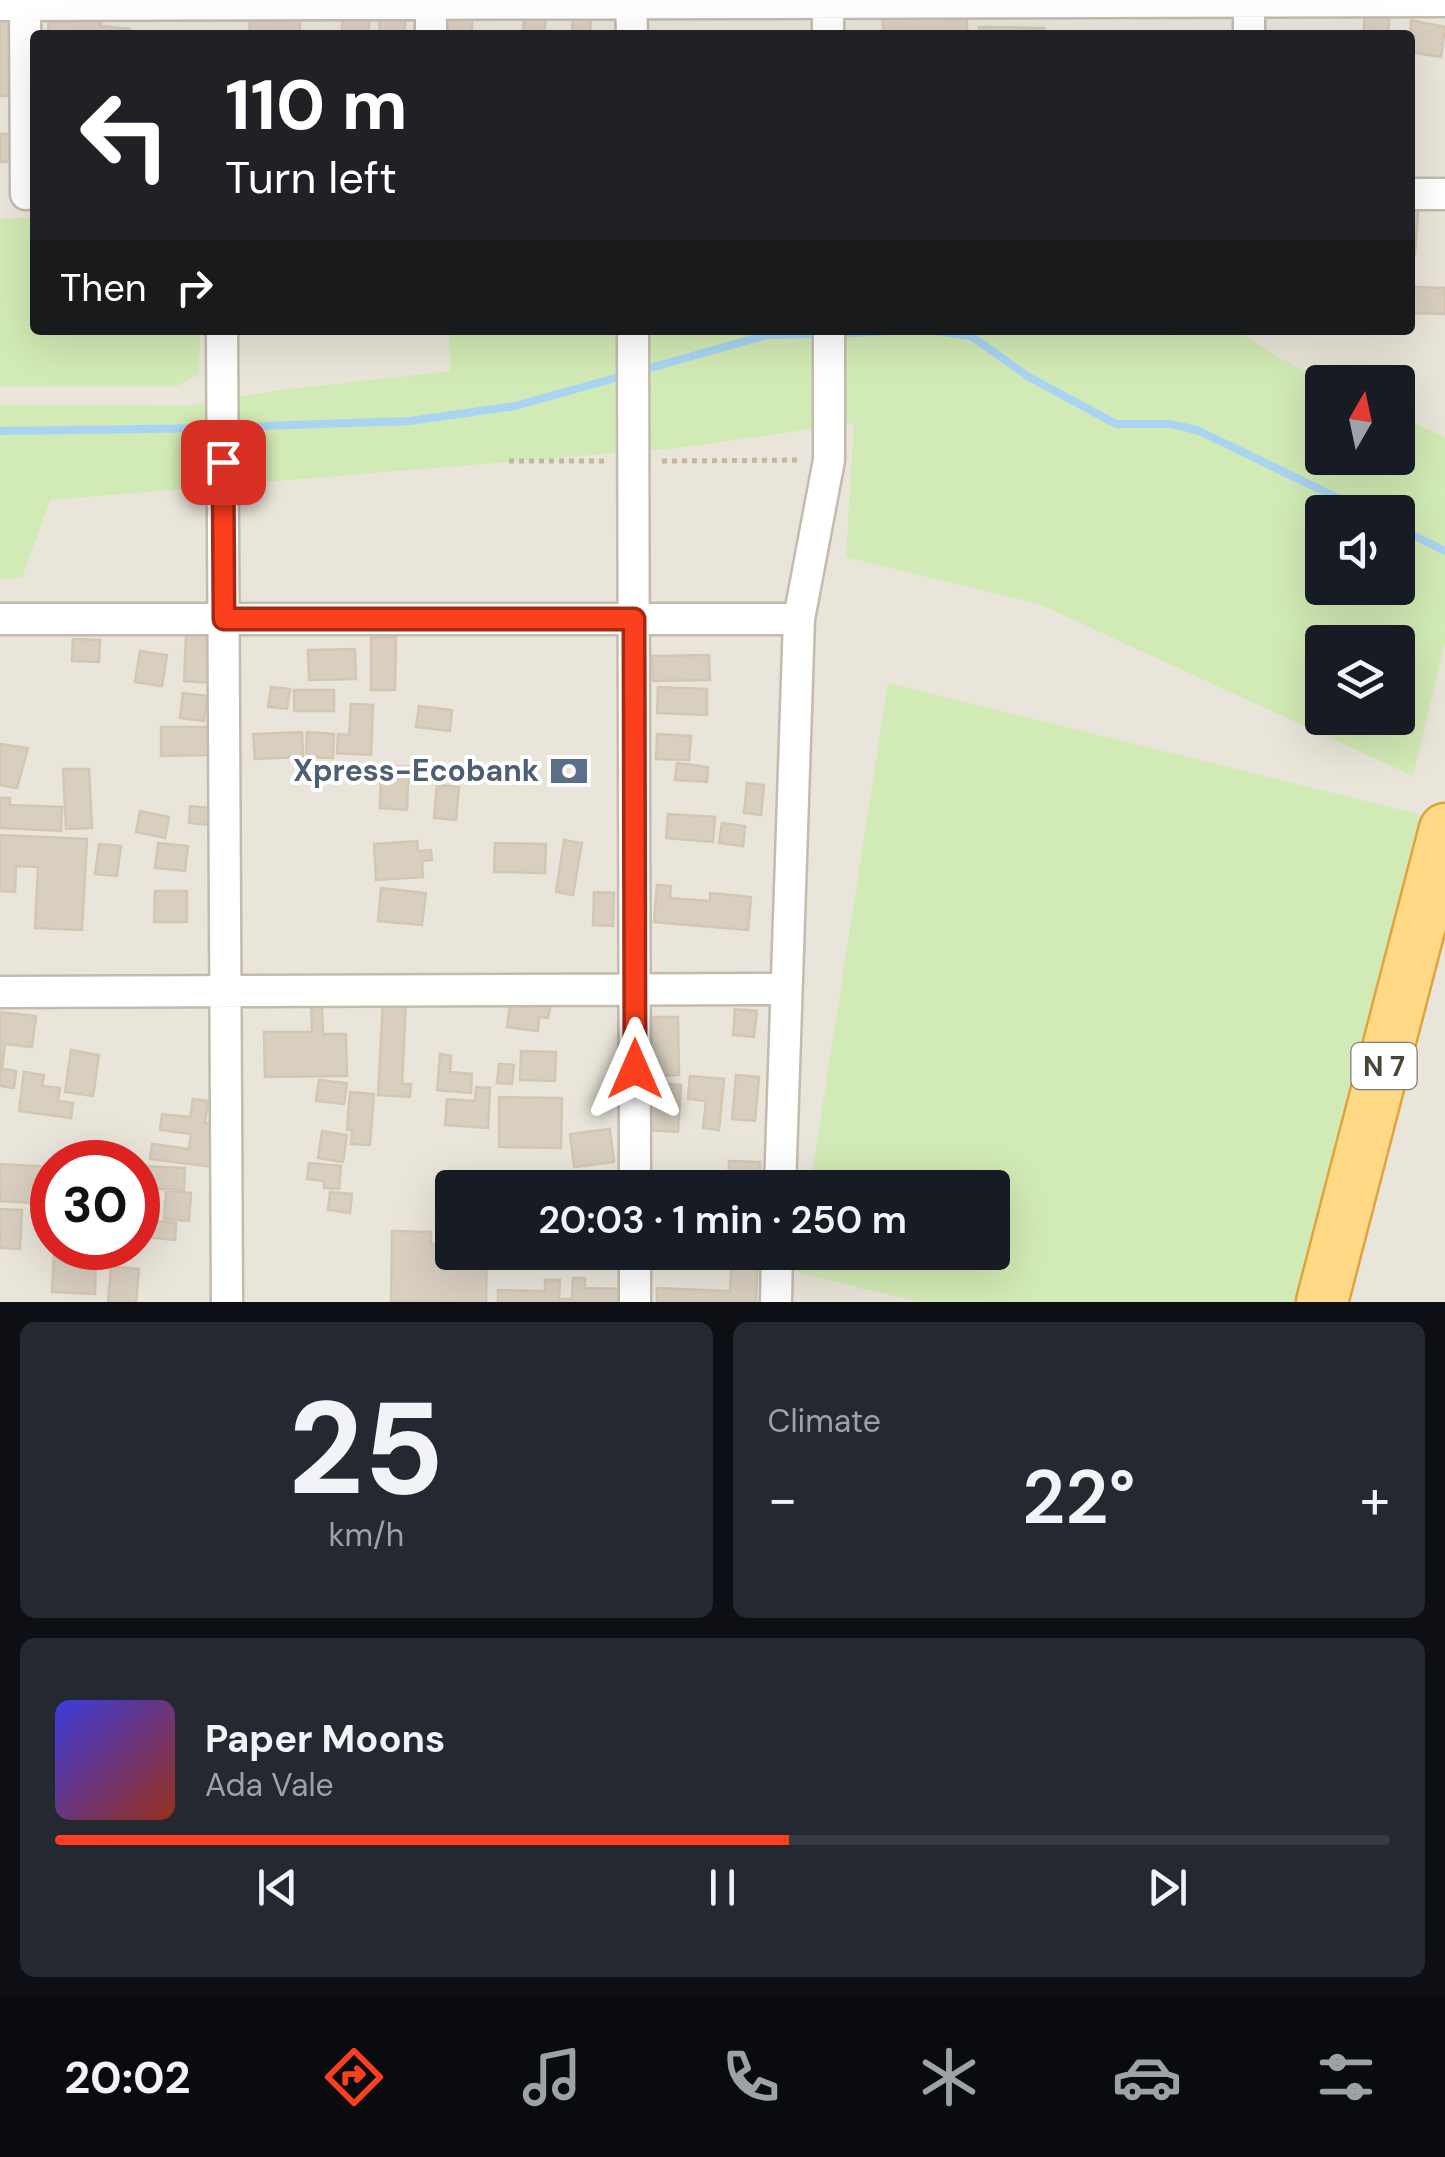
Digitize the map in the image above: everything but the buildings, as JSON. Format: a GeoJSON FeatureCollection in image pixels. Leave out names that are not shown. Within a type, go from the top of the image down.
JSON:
{"type":"FeatureCollection","features":[{"type":"Feature","properties":{"kind":"highway","name":"N 7"},"geometry":{"type":"LineString","coordinates":[[1322,1302],[1445,829]]}},
{"type":"Feature","properties":{"kind":"street"},"geometry":{"type":"LineString","coordinates":[[828,1],[828,30]]}},
{"type":"Feature","properties":{"kind":"street"},"geometry":{"type":"LineString","coordinates":[[1249,1],[1249,30]]}},
{"type":"Feature","properties":{"kind":"street"},"geometry":{"type":"LineString","coordinates":[[26,194],[16,3],[1445,1]]}},
{"type":"Feature","properties":{"kind":"street"},"geometry":{"type":"LineString","coordinates":[[632,2],[632,30]]}},
{"type":"Feature","properties":{"kind":"street"},"geometry":{"type":"LineString","coordinates":[[220,4],[220,30]]}},
{"type":"Feature","properties":{"kind":"street"},"geometry":{"type":"LineString","coordinates":[[431,4],[431,30]]}},
{"type":"Feature","properties":{"kind":"street"},"geometry":{"type":"LineString","coordinates":[[1415,194],[1445,194]]}},
{"type":"Feature","properties":{"kind":"street"},"geometry":{"type":"LineString","coordinates":[[222,335],[227,1302]]}},
{"type":"Feature","properties":{"kind":"street"},"geometry":{"type":"LineString","coordinates":[[633,335],[635,1170]]}},
{"type":"Feature","properties":{"kind":"street"},"geometry":{"type":"LineString","coordinates":[[781,1170],[799,618],[829,460],[828,335]]}},
{"type":"Feature","properties":{"kind":"street"},"geometry":{"type":"LineString","coordinates":[[0,620],[799,618]]}},
{"type":"Feature","properties":{"kind":"street"},"geometry":{"type":"LineString","coordinates":[[0,992],[786,989]]}},
{"type":"Feature","properties":{"kind":"street"},"geometry":{"type":"LineString","coordinates":[[635,1270],[635,1302]]}},
{"type":"Feature","properties":{"kind":"street"},"geometry":{"type":"LineString","coordinates":[[776,1302],[777,1270]]}},
{"type":"Feature","properties":{"kind":"path"},"geometry":{"type":"LineString","coordinates":[[509,461],[829,460]]}},
{"type":"Feature","properties":{"kind":"shaded area"},"geometry":{"type":"Polygon","coordinates":[[[0,0],[1445,0],[1445,1302],[0,1302],[0,0]]]}},
{"type":"Feature","properties":{"kind":"green space"},"geometry":{"type":"Polygon","coordinates":[[[0,218],[30,218],[30,335],[200,335],[199,374],[177,386],[0,386],[0,218]]]}},
{"type":"Feature","properties":{"kind":"green space"},"geometry":{"type":"Polygon","coordinates":[[[449,335],[1243,335],[1305,373],[1305,475],[1415,475],[1415,424],[1445,437],[1445,643],[1413,776],[1324,735],[1415,735],[1415,625],[1305,625],[1305,726],[1039,604],[846,557],[854,423],[677,448],[50,500],[22,578],[0,579],[0,405],[188,406],[281,390],[450,371],[449,335]]]}},
{"type":"Feature","properties":{"kind":"green space"},"geometry":{"type":"Polygon","coordinates":[[[888,683],[1426,816],[1312,1302],[918,1302],[797,1272],[1010,1270],[1010,1170],[813,1170],[888,683]]]}},
{"type":"Feature","properties":{"kind":"waterway"},"geometry":{"type":"LineString","coordinates":[[639,371],[767,335]]}},
{"type":"Feature","properties":{"kind":"waterway"},"geometry":{"type":"LineString","coordinates":[[964,335],[971,336],[1029,377],[1116,424],[1170,424],[1197,430],[1332,495]]}},
{"type":"Feature","properties":{"kind":"waterway"},"geometry":{"type":"LineString","coordinates":[[230,427],[410,421],[515,406],[626,375]]}},
{"type":"Feature","properties":{"kind":"waterway"},"geometry":{"type":"LineString","coordinates":[[0,431],[216,428]]}},
{"type":"Feature","properties":{"kind":"waterway"},"geometry":{"type":"LineString","coordinates":[[1415,536],[1445,551]]}},
{"type":"Feature","properties":{"kind":"place","name":"Xpress-Ecobank"},"geometry":{"type":"Point","coordinates":[569,771]}},
{"type":"Feature","properties":{"kind":"route"},"geometry":{"type":"LineString","coordinates":[[223,462],[224,619],[634,619],[635,1069]]}}]}
